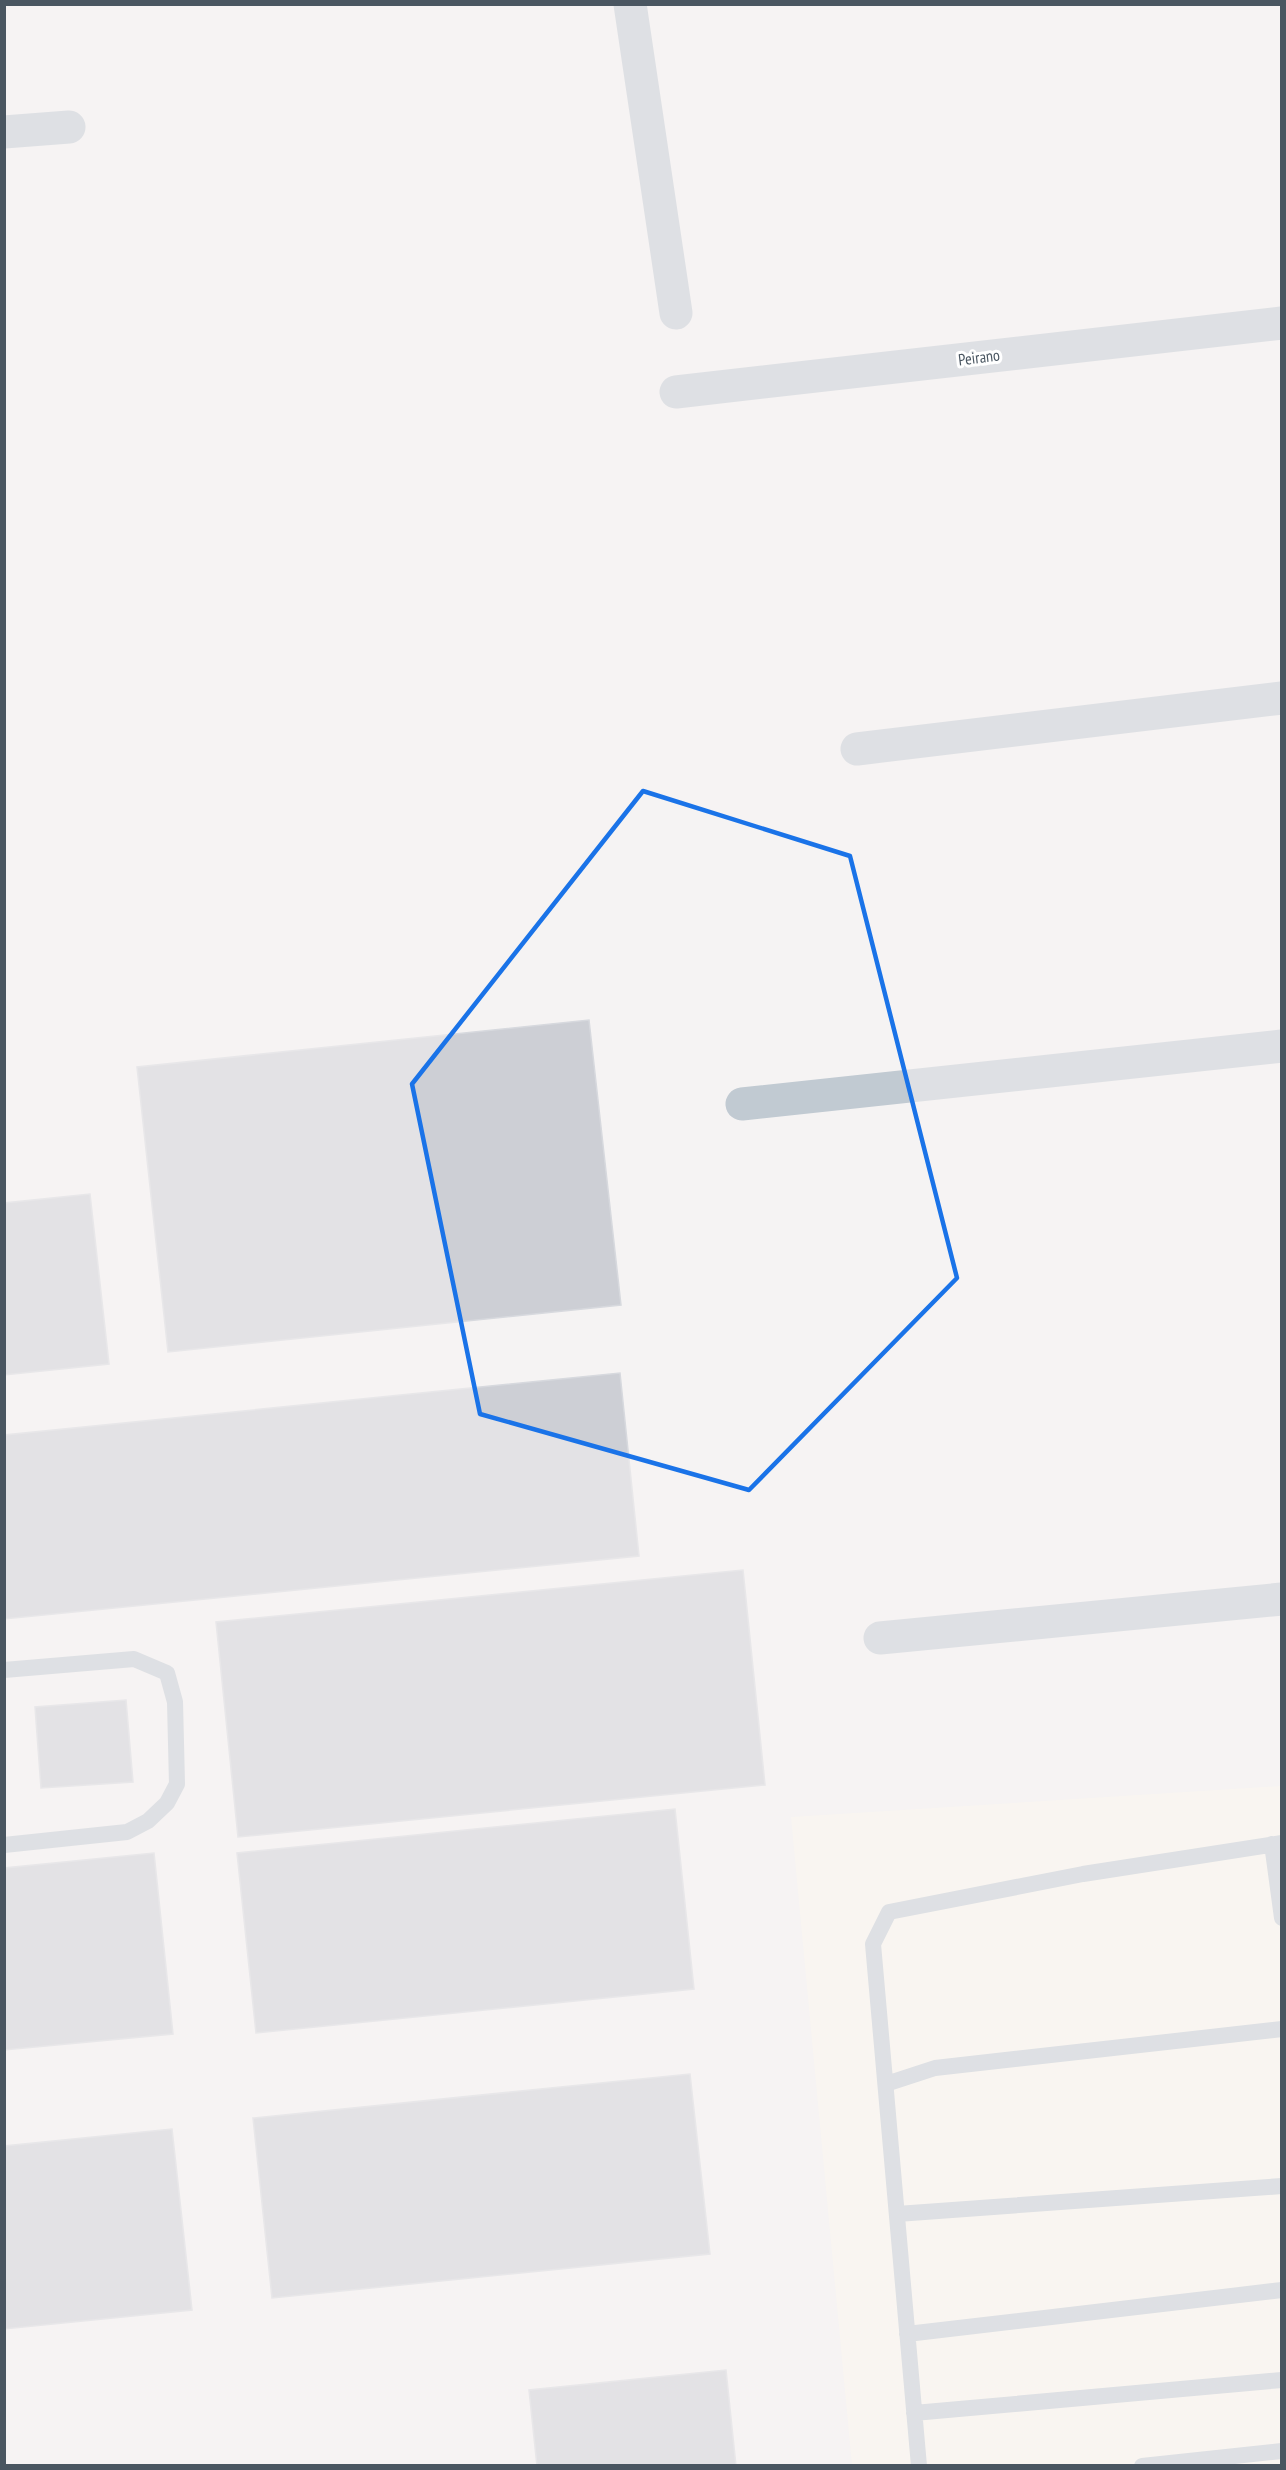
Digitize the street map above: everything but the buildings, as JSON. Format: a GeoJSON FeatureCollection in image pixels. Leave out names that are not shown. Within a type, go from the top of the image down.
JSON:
{"type":"FeatureCollection","features":[{"type":"Feature","properties":{"kind":"street"},"geometry":{"type":"LineString","coordinates":[[630,4],[676,313]]}},
{"type":"Feature","properties":{"kind":"street"},"geometry":{"type":"LineString","coordinates":[[4,132],[69,127]]}},
{"type":"Feature","properties":{"kind":"street","name":"Peirano"},"geometry":{"type":"LineString","coordinates":[[676,392],[1281,322]]}},
{"type":"Feature","properties":{"kind":"street"},"geometry":{"type":"LineString","coordinates":[[857,749],[1281,698]]}},
{"type":"Feature","properties":{"kind":"street"},"geometry":{"type":"LineString","coordinates":[[742,1104],[1281,1046]]}},
{"type":"Feature","properties":{"kind":"street"},"geometry":{"type":"LineString","coordinates":[[880,1638],[1281,1599]]}},
{"type":"Feature","properties":{"kind":"lane"},"geometry":{"type":"LineString","coordinates":[[4,1670],[134,1659],[167,1673],[176,1702],[177,1784],[167,1803],[148,1821],[127,1832],[4,1845]]}},
{"type":"Feature","properties":{"kind":"lane"},"geometry":{"type":"LineString","coordinates":[[919,2466],[873,1944],[889,1912],[1083,1874],[1277,1844],[1281,1918]]}},
{"type":"Feature","properties":{"kind":"lane"},"geometry":{"type":"LineString","coordinates":[[885,2084],[935,2068],[1281,2029]]}},
{"type":"Feature","properties":{"kind":"lane"},"geometry":{"type":"LineString","coordinates":[[897,2214],[1281,2186]]}},
{"type":"Feature","properties":{"kind":"lane"},"geometry":{"type":"LineString","coordinates":[[907,2334],[1281,2290]]}},
{"type":"Feature","properties":{"kind":"lane"},"geometry":{"type":"LineString","coordinates":[[914,2413],[1281,2380]]}},
{"type":"Feature","properties":{"kind":"lane"},"geometry":{"type":"LineString","coordinates":[[1142,2466],[1281,2451]]}},
{"type":"Feature","properties":{"kind":"highlighted area"},"geometry":{"type":"Polygon","coordinates":[[[643,791],[850,856],[957,1278],[749,1490],[480,1414],[412,1084],[643,791]]]}},
{"type":"Feature","properties":{"kind":"shaded area"},"geometry":{"type":"Polygon","coordinates":[[[1281,1786],[1281,2465],[852,2465],[791,1817],[1281,1786]]]}}]}
